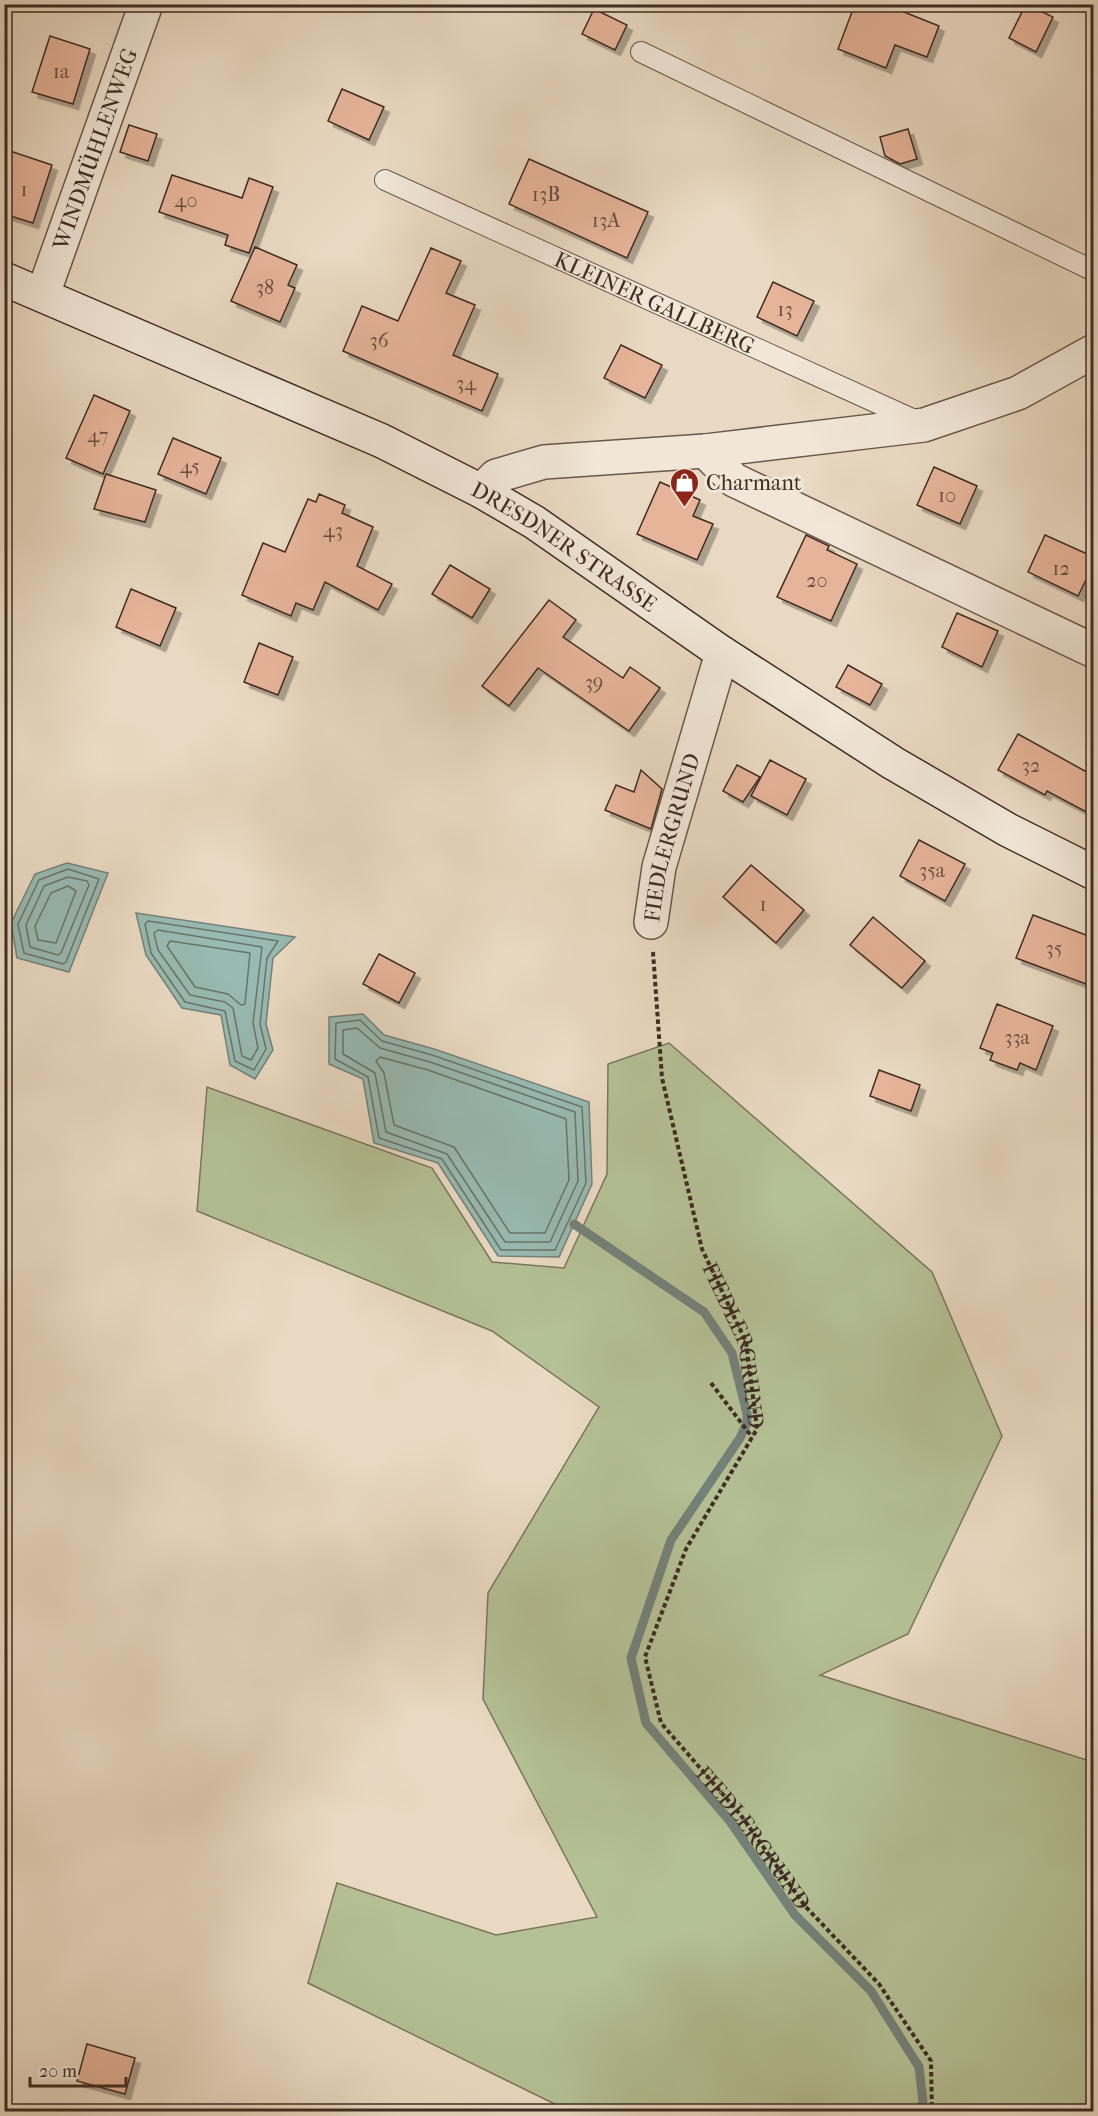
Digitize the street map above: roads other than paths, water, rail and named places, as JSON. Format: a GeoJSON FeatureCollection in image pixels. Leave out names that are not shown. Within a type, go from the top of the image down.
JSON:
{"type":"FeatureCollection","features":[{"type":"Feature","properties":{"kind":"street","name":"WINDMÜHLENWEG"},"geometry":{"type":"LineString","coordinates":[[43,294],[146,4]]}},
{"type":"Feature","properties":{"kind":"street","name":"DRESDNER STRASSE"},"geometry":{"type":"LineString","coordinates":[[4,279],[372,436],[481,491],[534,522],[722,653],[893,763],[1008,830],[1094,873]]}},
{"type":"Feature","properties":{"kind":"street"},"geometry":{"type":"LineString","coordinates":[[481,491],[496,476],[544,462],[705,451],[924,425],[1018,393],[1094,351]]}},
{"type":"Feature","properties":{"kind":"street"},"geometry":{"type":"LineString","coordinates":[[705,451],[734,480],[1094,651]]}},
{"type":"Feature","properties":{"kind":"street","name":"FIEDLERGRUND"},"geometry":{"type":"LineString","coordinates":[[651,921],[659,867],[722,653]]}},
{"type":"Feature","properties":{"kind":"lane"},"geometry":{"type":"LineString","coordinates":[[641,52],[1094,271]]}},
{"type":"Feature","properties":{"kind":"lane","name":"KLEINER GALLBERG"},"geometry":{"type":"LineString","coordinates":[[385,180],[924,425]]}},
{"type":"Feature","properties":{"kind":"water"},"geometry":{"type":"Polygon","coordinates":[[[67,863],[108,873],[69,972],[17,958],[11,923],[35,874],[67,863]]]}},
{"type":"Feature","properties":{"kind":"water"},"geometry":{"type":"Polygon","coordinates":[[[136,913],[295,937],[273,958],[266,1024],[273,1050],[255,1079],[230,1065],[221,1015],[182,1008],[146,955],[136,913]]]}},
{"type":"Feature","properties":{"kind":"water"},"geometry":{"type":"Polygon","coordinates":[[[363,1014],[384,1035],[434,1049],[589,1102],[592,1184],[559,1257],[498,1256],[438,1163],[374,1143],[363,1079],[329,1064],[329,1017],[363,1014]]]}},
{"type":"Feature","properties":{"kind":"waterway"},"geometry":{"type":"LineString","coordinates":[[574,1224],[704,1312],[732,1353],[747,1414],[747,1423],[740,1438],[671,1540],[631,1658],[646,1723],[729,1820],[795,1915],[871,1991],[919,2067],[923,2101],[920,2112]]}},
{"type":"Feature","properties":{"kind":"place","name":"Charmant"},"geometry":{"type":"Point","coordinates":[685,508]}}]}
